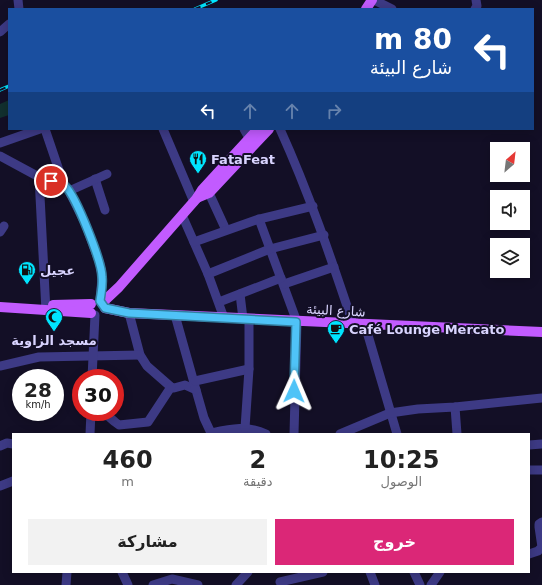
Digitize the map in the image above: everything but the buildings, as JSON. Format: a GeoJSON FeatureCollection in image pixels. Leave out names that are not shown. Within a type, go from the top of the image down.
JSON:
{"type":"FeatureCollection","features":[{"type":"Feature","properties":{"kind":"main road"},"geometry":{"type":"LineString","coordinates":[[367,8],[373,0]]}},
{"type":"Feature","properties":{"kind":"main road"},"geometry":{"type":"LineString","coordinates":[[97,307],[119,287],[202,190],[243,151],[268,130]]}},
{"type":"Feature","properties":{"kind":"main road"},"geometry":{"type":"LineString","coordinates":[[195,200],[209,193],[243,151],[247,134]]}},
{"type":"Feature","properties":{"kind":"main road"},"geometry":{"type":"LineString","coordinates":[[0,302],[46,308]]}},
{"type":"Feature","properties":{"kind":"main road"},"geometry":{"type":"LineString","coordinates":[[0,307],[46,308]]}},
{"type":"Feature","properties":{"kind":"main road","name":"شارع البيئة"},"geometry":{"type":"LineString","coordinates":[[46,308],[97,307],[129,313],[246,320],[542,332]]}},
{"type":"Feature","properties":{"kind":"street"},"geometry":{"type":"LineString","coordinates":[[373,0],[390,8]]}},
{"type":"Feature","properties":{"kind":"street"},"geometry":{"type":"LineString","coordinates":[[0,142],[37,130]]}},
{"type":"Feature","properties":{"kind":"street"},"geometry":{"type":"LineString","coordinates":[[45,130],[66,188],[84,223],[100,264],[102,277],[97,307],[93,369]]}},
{"type":"Feature","properties":{"kind":"street"},"geometry":{"type":"LineString","coordinates":[[163,130],[195,200]]}},
{"type":"Feature","properties":{"kind":"street"},"geometry":{"type":"LineString","coordinates":[[280,130],[296,163],[324,235],[353,324]]}},
{"type":"Feature","properties":{"kind":"street"},"geometry":{"type":"LineString","coordinates":[[0,156],[39,177],[66,188],[107,174]]}},
{"type":"Feature","properties":{"kind":"street"},"geometry":{"type":"LineString","coordinates":[[39,177],[46,308]]}},
{"type":"Feature","properties":{"kind":"street"},"geometry":{"type":"LineString","coordinates":[[95,179],[105,210]]}},
{"type":"Feature","properties":{"kind":"street"},"geometry":{"type":"LineString","coordinates":[[209,193],[226,230]]}},
{"type":"Feature","properties":{"kind":"street"},"geometry":{"type":"LineString","coordinates":[[194,242],[259,219],[312,206]]}},
{"type":"Feature","properties":{"kind":"street"},"geometry":{"type":"LineString","coordinates":[[182,215],[208,274],[224,318]]}},
{"type":"Feature","properties":{"kind":"street"},"geometry":{"type":"LineString","coordinates":[[259,219],[296,322],[294,433]]}},
{"type":"Feature","properties":{"kind":"street"},"geometry":{"type":"LineString","coordinates":[[208,274],[270,250],[324,235]]}},
{"type":"Feature","properties":{"kind":"street"},"geometry":{"type":"LineString","coordinates":[[219,302],[282,281],[334,267]]}},
{"type":"Feature","properties":{"kind":"street"},"geometry":{"type":"LineString","coordinates":[[240,294],[246,320],[249,369],[245,428]]}},
{"type":"Feature","properties":{"kind":"street"},"geometry":{"type":"LineString","coordinates":[[129,313],[140,355],[147,366],[171,387],[174,388],[185,385],[195,386],[249,369]]}},
{"type":"Feature","properties":{"kind":"street"},"geometry":{"type":"LineString","coordinates":[[175,315],[204,418],[211,433],[245,428],[263,433]]}},
{"type":"Feature","properties":{"kind":"street"},"geometry":{"type":"LineString","coordinates":[[365,325],[397,433]]}},
{"type":"Feature","properties":{"kind":"street"},"geometry":{"type":"LineString","coordinates":[[0,366],[39,357],[140,355]]}},
{"type":"Feature","properties":{"kind":"street"},"geometry":{"type":"LineString","coordinates":[[114,421],[120,425],[148,422],[171,387]]}},
{"type":"Feature","properties":{"kind":"street"},"geometry":{"type":"LineString","coordinates":[[342,433],[390,413],[418,409],[455,407],[542,398],[542,404]]}},
{"type":"Feature","properties":{"kind":"street"},"geometry":{"type":"LineString","coordinates":[[455,407],[457,433]]}},
{"type":"Feature","properties":{"kind":"street"},"geometry":{"type":"LineString","coordinates":[[90,433],[91,421]]}},
{"type":"Feature","properties":{"kind":"street"},"geometry":{"type":"LineString","coordinates":[[0,446],[8,443],[12,444]]}},
{"type":"Feature","properties":{"kind":"street"},"geometry":{"type":"LineString","coordinates":[[530,445],[542,444]]}},
{"type":"Feature","properties":{"kind":"street"},"geometry":{"type":"LineString","coordinates":[[530,470],[542,470]]}},
{"type":"Feature","properties":{"kind":"street"},"geometry":{"type":"LineString","coordinates":[[0,486],[12,481]]}},
{"type":"Feature","properties":{"kind":"street"},"geometry":{"type":"LineString","coordinates":[[530,554],[538,551],[542,547],[539,529],[539,524],[542,522]]}},
{"type":"Feature","properties":{"kind":"street"},"geometry":{"type":"LineString","coordinates":[[66,585],[67,573]]}},
{"type":"Feature","properties":{"kind":"street"},"geometry":{"type":"LineString","coordinates":[[122,573],[128,585]]}},
{"type":"Feature","properties":{"kind":"street"},"geometry":{"type":"LineString","coordinates":[[236,585],[247,573]]}},
{"type":"Feature","properties":{"kind":"street"},"geometry":{"type":"LineString","coordinates":[[280,582],[319,573]]}},
{"type":"Feature","properties":{"kind":"street"},"geometry":{"type":"LineString","coordinates":[[370,573],[375,585]]}},
{"type":"Feature","properties":{"kind":"street"},"geometry":{"type":"LineString","coordinates":[[414,573],[420,585]]}},
{"type":"Feature","properties":{"kind":"street"},"geometry":{"type":"LineString","coordinates":[[431,585],[439,573]]}},
{"type":"Feature","properties":{"kind":"street"},"geometry":{"type":"LineString","coordinates":[[153,585],[172,579],[198,585]]}},
{"type":"Feature","properties":{"kind":"green space"},"geometry":{"type":"Polygon","coordinates":[[[8,100],[8,115],[0,118],[0,104],[8,100]]]}},
{"type":"Feature","properties":{"kind":"railway"},"geometry":{"type":"LineString","coordinates":[[197,8],[216,0]]}},
{"type":"Feature","properties":{"kind":"railway"},"geometry":{"type":"LineString","coordinates":[[0,90],[8,86]]}},
{"type":"Feature","properties":{"kind":"place","name":"FataFeat"},"geometry":{"type":"Point","coordinates":[198,174]}},
{"type":"Feature","properties":{"kind":"place","name":"عجيل"},"geometry":{"type":"Point","coordinates":[27,285]}},
{"type":"Feature","properties":{"kind":"place","name":"مسجد الزاوية"},"geometry":{"type":"Point","coordinates":[54,332]}},
{"type":"Feature","properties":{"kind":"place","name":"Café Lounge Mercato"},"geometry":{"type":"Point","coordinates":[336,344]}},
{"type":"Feature","properties":{"kind":"route"},"geometry":{"type":"LineString","coordinates":[[51,181],[64,185],[69,190],[84,223],[100,264],[102,277],[100,301],[105,308],[129,313],[296,322],[294,391]]}}]}
